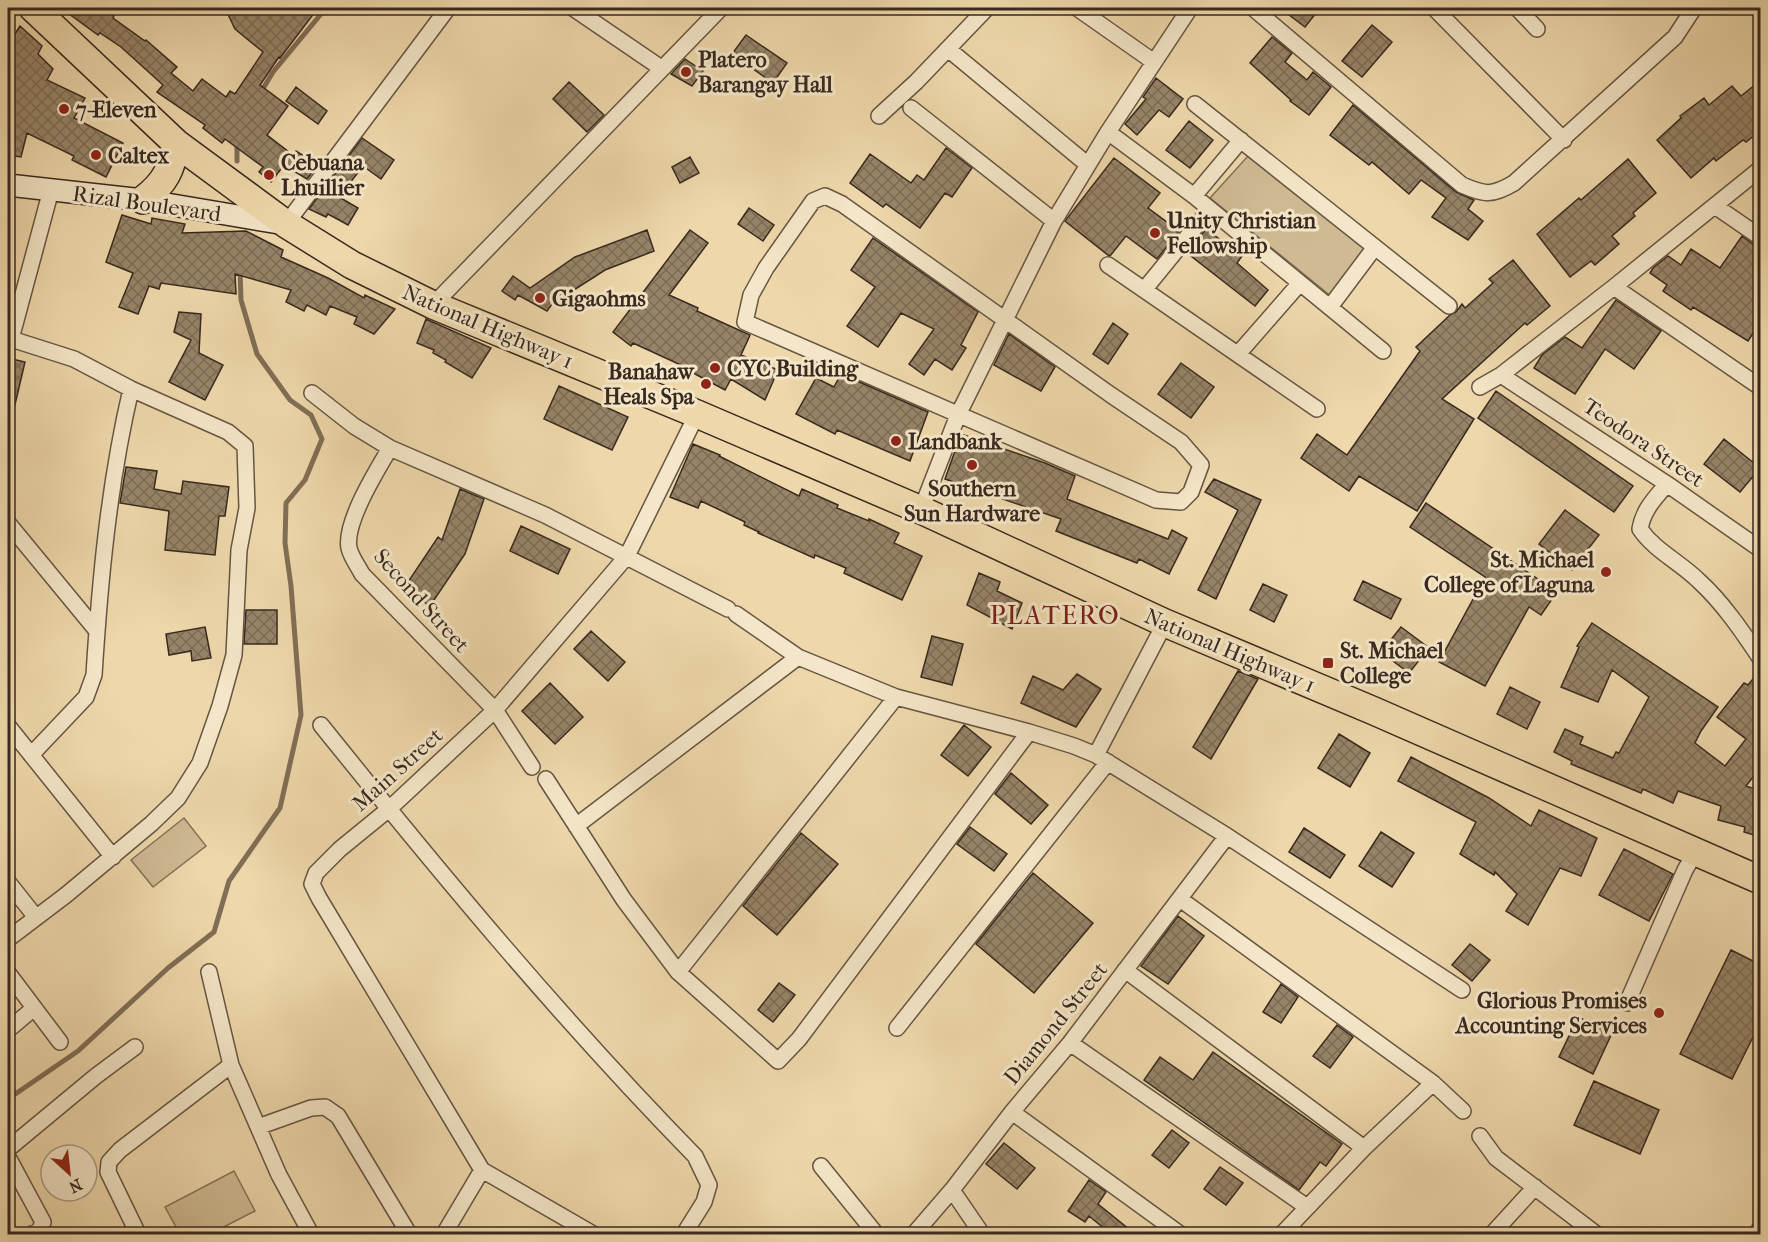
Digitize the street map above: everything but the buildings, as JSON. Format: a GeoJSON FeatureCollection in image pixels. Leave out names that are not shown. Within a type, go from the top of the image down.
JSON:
{"type":"FeatureCollection","features":[{"type":"Feature","properties":{"kind":"highway","name":"National Highway 1"},"geometry":{"type":"LineString","coordinates":[[35,8],[176,143],[286,224],[352,265],[433,305],[921,510],[1165,623],[1374,711],[1761,880]]}},
{"type":"Feature","properties":{"kind":"highway"},"geometry":{"type":"LineString","coordinates":[[143,200],[157,189],[172,166],[176,143]]}},
{"type":"Feature","properties":{"kind":"main road","name":"Rizal Boulevard"},"geometry":{"type":"LineString","coordinates":[[8,185],[143,200],[286,224]]}},
{"type":"Feature","properties":{"kind":"street"},"geometry":{"type":"LineString","coordinates":[[286,224],[448,8]]}},
{"type":"Feature","properties":{"kind":"street"},"geometry":{"type":"LineString","coordinates":[[573,8],[661,68]]}},
{"type":"Feature","properties":{"kind":"street"},"geometry":{"type":"LineString","coordinates":[[433,305],[721,8]]}},
{"type":"Feature","properties":{"kind":"street"},"geometry":{"type":"LineString","coordinates":[[879,116],[987,8]]}},
{"type":"Feature","properties":{"kind":"street"},"geometry":{"type":"LineString","coordinates":[[1077,8],[1154,62]]}},
{"type":"Feature","properties":{"kind":"street"},"geometry":{"type":"LineString","coordinates":[[921,510],[958,416],[1053,220],[1190,8]]}},
{"type":"Feature","properties":{"kind":"street"},"geometry":{"type":"LineString","coordinates":[[1253,8],[1462,185],[1483,193],[1498,192],[1515,183],[1675,37],[1694,8]]}},
{"type":"Feature","properties":{"kind":"street"},"geometry":{"type":"LineString","coordinates":[[1434,8],[1564,140]]}},
{"type":"Feature","properties":{"kind":"street"},"geometry":{"type":"LineString","coordinates":[[1517,8],[1537,29]]}},
{"type":"Feature","properties":{"kind":"street"},"geometry":{"type":"LineString","coordinates":[[948,48],[1088,165]]}},
{"type":"Feature","properties":{"kind":"street"},"geometry":{"type":"LineString","coordinates":[[1196,104],[1449,306]]}},
{"type":"Feature","properties":{"kind":"street"},"geometry":{"type":"LineString","coordinates":[[911,108],[1053,220]]}},
{"type":"Feature","properties":{"kind":"street"},"geometry":{"type":"LineString","coordinates":[[1108,132],[1194,196],[1383,351]]}},
{"type":"Feature","properties":{"kind":"street"},"geometry":{"type":"LineString","coordinates":[[1194,196],[1241,140]]}},
{"type":"Feature","properties":{"kind":"street"},"geometry":{"type":"LineString","coordinates":[[1480,387],[1501,375],[1761,169]]}},
{"type":"Feature","properties":{"kind":"street"},"geometry":{"type":"LineString","coordinates":[[8,939],[113,857],[178,798],[201,763],[234,655],[239,550],[247,507],[245,446],[228,432],[131,389],[74,359],[9,339],[51,190]]}},
{"type":"Feature","properties":{"kind":"street"},"geometry":{"type":"LineString","coordinates":[[825,196],[842,204],[1181,442],[1202,465],[1191,492],[1181,502],[1156,500],[958,416],[745,322],[751,295],[766,268],[813,201],[825,196]]}},
{"type":"Feature","properties":{"kind":"street"},"geometry":{"type":"LineString","coordinates":[[1715,206],[1761,237]]}},
{"type":"Feature","properties":{"kind":"street"},"geometry":{"type":"LineString","coordinates":[[1144,290],[1210,209]]}},
{"type":"Feature","properties":{"kind":"street"},"geometry":{"type":"LineString","coordinates":[[1330,307],[1375,247]]}},
{"type":"Feature","properties":{"kind":"street"},"geometry":{"type":"LineString","coordinates":[[1108,265],[1317,409]]}},
{"type":"Feature","properties":{"kind":"street"},"geometry":{"type":"LineString","coordinates":[[1238,354],[1300,283]]}},
{"type":"Feature","properties":{"kind":"street"},"geometry":{"type":"LineString","coordinates":[[1614,286],[1761,387]]}},
{"type":"Feature","properties":{"kind":"street","name":"Teodora Street"},"geometry":{"type":"LineString","coordinates":[[1501,375],[1761,549]]}},
{"type":"Feature","properties":{"kind":"street"},"geometry":{"type":"LineString","coordinates":[[31,755],[86,697],[94,675],[114,478],[131,389]]}},
{"type":"Feature","properties":{"kind":"street"},"geometry":{"type":"LineString","coordinates":[[312,393],[354,426],[390,448],[545,514],[627,556],[732,611],[798,657],[896,697],[1029,732],[1074,746],[1102,758],[1227,836],[1462,990]]}},
{"type":"Feature","properties":{"kind":"street","name":"Main Street"},"geometry":{"type":"LineString","coordinates":[[482,1170],[312,884],[316,873],[340,849],[389,809],[495,710],[627,556],[697,414]]}},
{"type":"Feature","properties":{"kind":"street","name":"Second Street"},"geometry":{"type":"LineString","coordinates":[[390,448],[378,467],[350,526],[349,549],[362,574],[495,710],[532,767]]}},
{"type":"Feature","properties":{"kind":"street"},"geometry":{"type":"LineString","coordinates":[[1667,484],[1647,508],[1641,519],[1640,529],[1647,540],[1699,581],[1740,627],[1761,658]]}},
{"type":"Feature","properties":{"kind":"street"},"geometry":{"type":"LineString","coordinates":[[8,523],[97,631]]}},
{"type":"Feature","properties":{"kind":"street"},"geometry":{"type":"LineString","coordinates":[[897,1028],[1102,758],[1165,623]]}},
{"type":"Feature","properties":{"kind":"street"},"geometry":{"type":"LineString","coordinates":[[576,826],[798,657]]}},
{"type":"Feature","properties":{"kind":"street"},"geometry":{"type":"LineString","coordinates":[[678,972],[896,697]]}},
{"type":"Feature","properties":{"kind":"street"},"geometry":{"type":"LineString","coordinates":[[321,724],[506,949],[664,1124],[696,1156],[709,1185],[704,1202],[684,1234]]}},
{"type":"Feature","properties":{"kind":"street"},"geometry":{"type":"LineString","coordinates":[[8,726],[113,857]]}},
{"type":"Feature","properties":{"kind":"street"},"geometry":{"type":"LineString","coordinates":[[546,779],[624,900],[678,972],[778,1061],[799,1039],[1029,732]]}},
{"type":"Feature","properties":{"kind":"street","name":"Diamond Street"},"geometry":{"type":"LineString","coordinates":[[914,1234],[1070,1043],[1227,836]]}},
{"type":"Feature","properties":{"kind":"street"},"geometry":{"type":"LineString","coordinates":[[1627,1003],[1685,870],[1695,853]]}},
{"type":"Feature","properties":{"kind":"street"},"geometry":{"type":"LineString","coordinates":[[8,882],[35,916]]}},
{"type":"Feature","properties":{"kind":"street"},"geometry":{"type":"LineString","coordinates":[[1180,899],[1433,1083],[1463,1111]]}},
{"type":"Feature","properties":{"kind":"street"},"geometry":{"type":"LineString","coordinates":[[1125,970],[1364,1148]]}},
{"type":"Feature","properties":{"kind":"street"},"geometry":{"type":"LineString","coordinates":[[209,972],[231,1065],[279,1175],[311,1234]]}},
{"type":"Feature","properties":{"kind":"street"},"geometry":{"type":"LineString","coordinates":[[8,973],[60,1042]]}},
{"type":"Feature","properties":{"kind":"street"},"geometry":{"type":"LineString","coordinates":[[8,1030],[34,1008]]}},
{"type":"Feature","properties":{"kind":"street"},"geometry":{"type":"LineString","coordinates":[[1070,1043],[1307,1207]]}},
{"type":"Feature","properties":{"kind":"street"},"geometry":{"type":"LineString","coordinates":[[8,1149],[96,1076],[135,1047]]}},
{"type":"Feature","properties":{"kind":"street"},"geometry":{"type":"LineString","coordinates":[[138,1234],[108,1172],[109,1162],[120,1150],[231,1065]]}},
{"type":"Feature","properties":{"kind":"street"},"geometry":{"type":"LineString","coordinates":[[1282,1234],[1364,1148],[1433,1083]]}},
{"type":"Feature","properties":{"kind":"street"},"geometry":{"type":"LineString","coordinates":[[258,1127],[311,1108],[325,1107],[338,1116],[409,1234]]}},
{"type":"Feature","properties":{"kind":"street"},"geometry":{"type":"LineString","coordinates":[[1012,1112],[1180,1234]]}},
{"type":"Feature","properties":{"kind":"street"},"geometry":{"type":"LineString","coordinates":[[1480,1136],[1496,1158],[1596,1234]]}},
{"type":"Feature","properties":{"kind":"street"},"geometry":{"type":"LineString","coordinates":[[8,1157],[43,1222],[39,1231],[32,1234]]}},
{"type":"Feature","properties":{"kind":"street"},"geometry":{"type":"LineString","coordinates":[[821,1166],[876,1234]]}},
{"type":"Feature","properties":{"kind":"street"},"geometry":{"type":"LineString","coordinates":[[444,1234],[482,1170],[593,1234]]}},
{"type":"Feature","properties":{"kind":"street"},"geometry":{"type":"LineString","coordinates":[[1492,1234],[1535,1187]]}},
{"type":"Feature","properties":{"kind":"street"},"geometry":{"type":"LineString","coordinates":[[952,1190],[982,1234]]}},
{"type":"Feature","properties":{"kind":"street"},"geometry":{"type":"LineString","coordinates":[[1760,1234],[1761,1228]]}},
{"type":"Feature","properties":{"kind":"shaded area"},"geometry":{"type":"Polygon","coordinates":[[[1248,156],[1370,251],[1332,297],[1210,198],[1248,156]]]}},
{"type":"Feature","properties":{"kind":"shaded area"},"geometry":{"type":"Polygon","coordinates":[[[184,818],[206,846],[153,887],[131,860],[184,818]]]}},
{"type":"Feature","properties":{"kind":"shaded area"},"geometry":{"type":"Polygon","coordinates":[[[234,1171],[255,1211],[210,1234],[180,1234],[165,1207],[234,1171]]]}},
{"type":"Feature","properties":{"kind":"waterway"},"geometry":{"type":"LineString","coordinates":[[261,92],[273,72],[326,8]]}},
{"type":"Feature","properties":{"kind":"waterway"},"geometry":{"type":"LineString","coordinates":[[237,142],[237,161]]}},
{"type":"Feature","properties":{"kind":"waterway"},"geometry":{"type":"LineString","coordinates":[[8,1099],[78,1051],[168,968],[214,932],[229,881],[280,808],[301,715],[291,586],[285,543],[286,503],[305,480],[322,439],[311,415],[290,400],[257,354],[241,300],[240,270]]}},
{"type":"Feature","properties":{"kind":"place","name":"Platero Barangay Hall"},"geometry":{"type":"Point","coordinates":[686,72]}},
{"type":"Feature","properties":{"kind":"place","name":"7-Eleven"},"geometry":{"type":"Point","coordinates":[64,109]}},
{"type":"Feature","properties":{"kind":"place","name":"Caltex"},"geometry":{"type":"Point","coordinates":[96,155]}},
{"type":"Feature","properties":{"kind":"place","name":"Cebuana Lhuillier"},"geometry":{"type":"Point","coordinates":[269,175]}},
{"type":"Feature","properties":{"kind":"place","name":"Unity Christian Fellowship"},"geometry":{"type":"Point","coordinates":[1155,233]}},
{"type":"Feature","properties":{"kind":"place","name":"Gigaohms"},"geometry":{"type":"Point","coordinates":[540,298]}},
{"type":"Feature","properties":{"kind":"place","name":"CYC Building"},"geometry":{"type":"Point","coordinates":[715,368]}},
{"type":"Feature","properties":{"kind":"place","name":"Banahaw Heals Spa"},"geometry":{"type":"Point","coordinates":[706,384]}},
{"type":"Feature","properties":{"kind":"place","name":"Landbank"},"geometry":{"type":"Point","coordinates":[896,441]}},
{"type":"Feature","properties":{"kind":"place","name":"Southern Sun Hardware"},"geometry":{"type":"Point","coordinates":[972,465]}},
{"type":"Feature","properties":{"kind":"place","name":"St. Michael College of Laguna"},"geometry":{"type":"Point","coordinates":[1606,572]}},
{"type":"Feature","properties":{"kind":"place","name":"St. Michael College"},"geometry":{"type":"Point","coordinates":[1328,663]}},
{"type":"Feature","properties":{"kind":"place","name":"Glorious Promises Accounting Services"},"geometry":{"type":"Point","coordinates":[1659,1013]}},
{"type":"Feature","properties":{"kind":"district","name":"PLATERO"},"geometry":{"type":"Point","coordinates":[1055,615]}}]}
